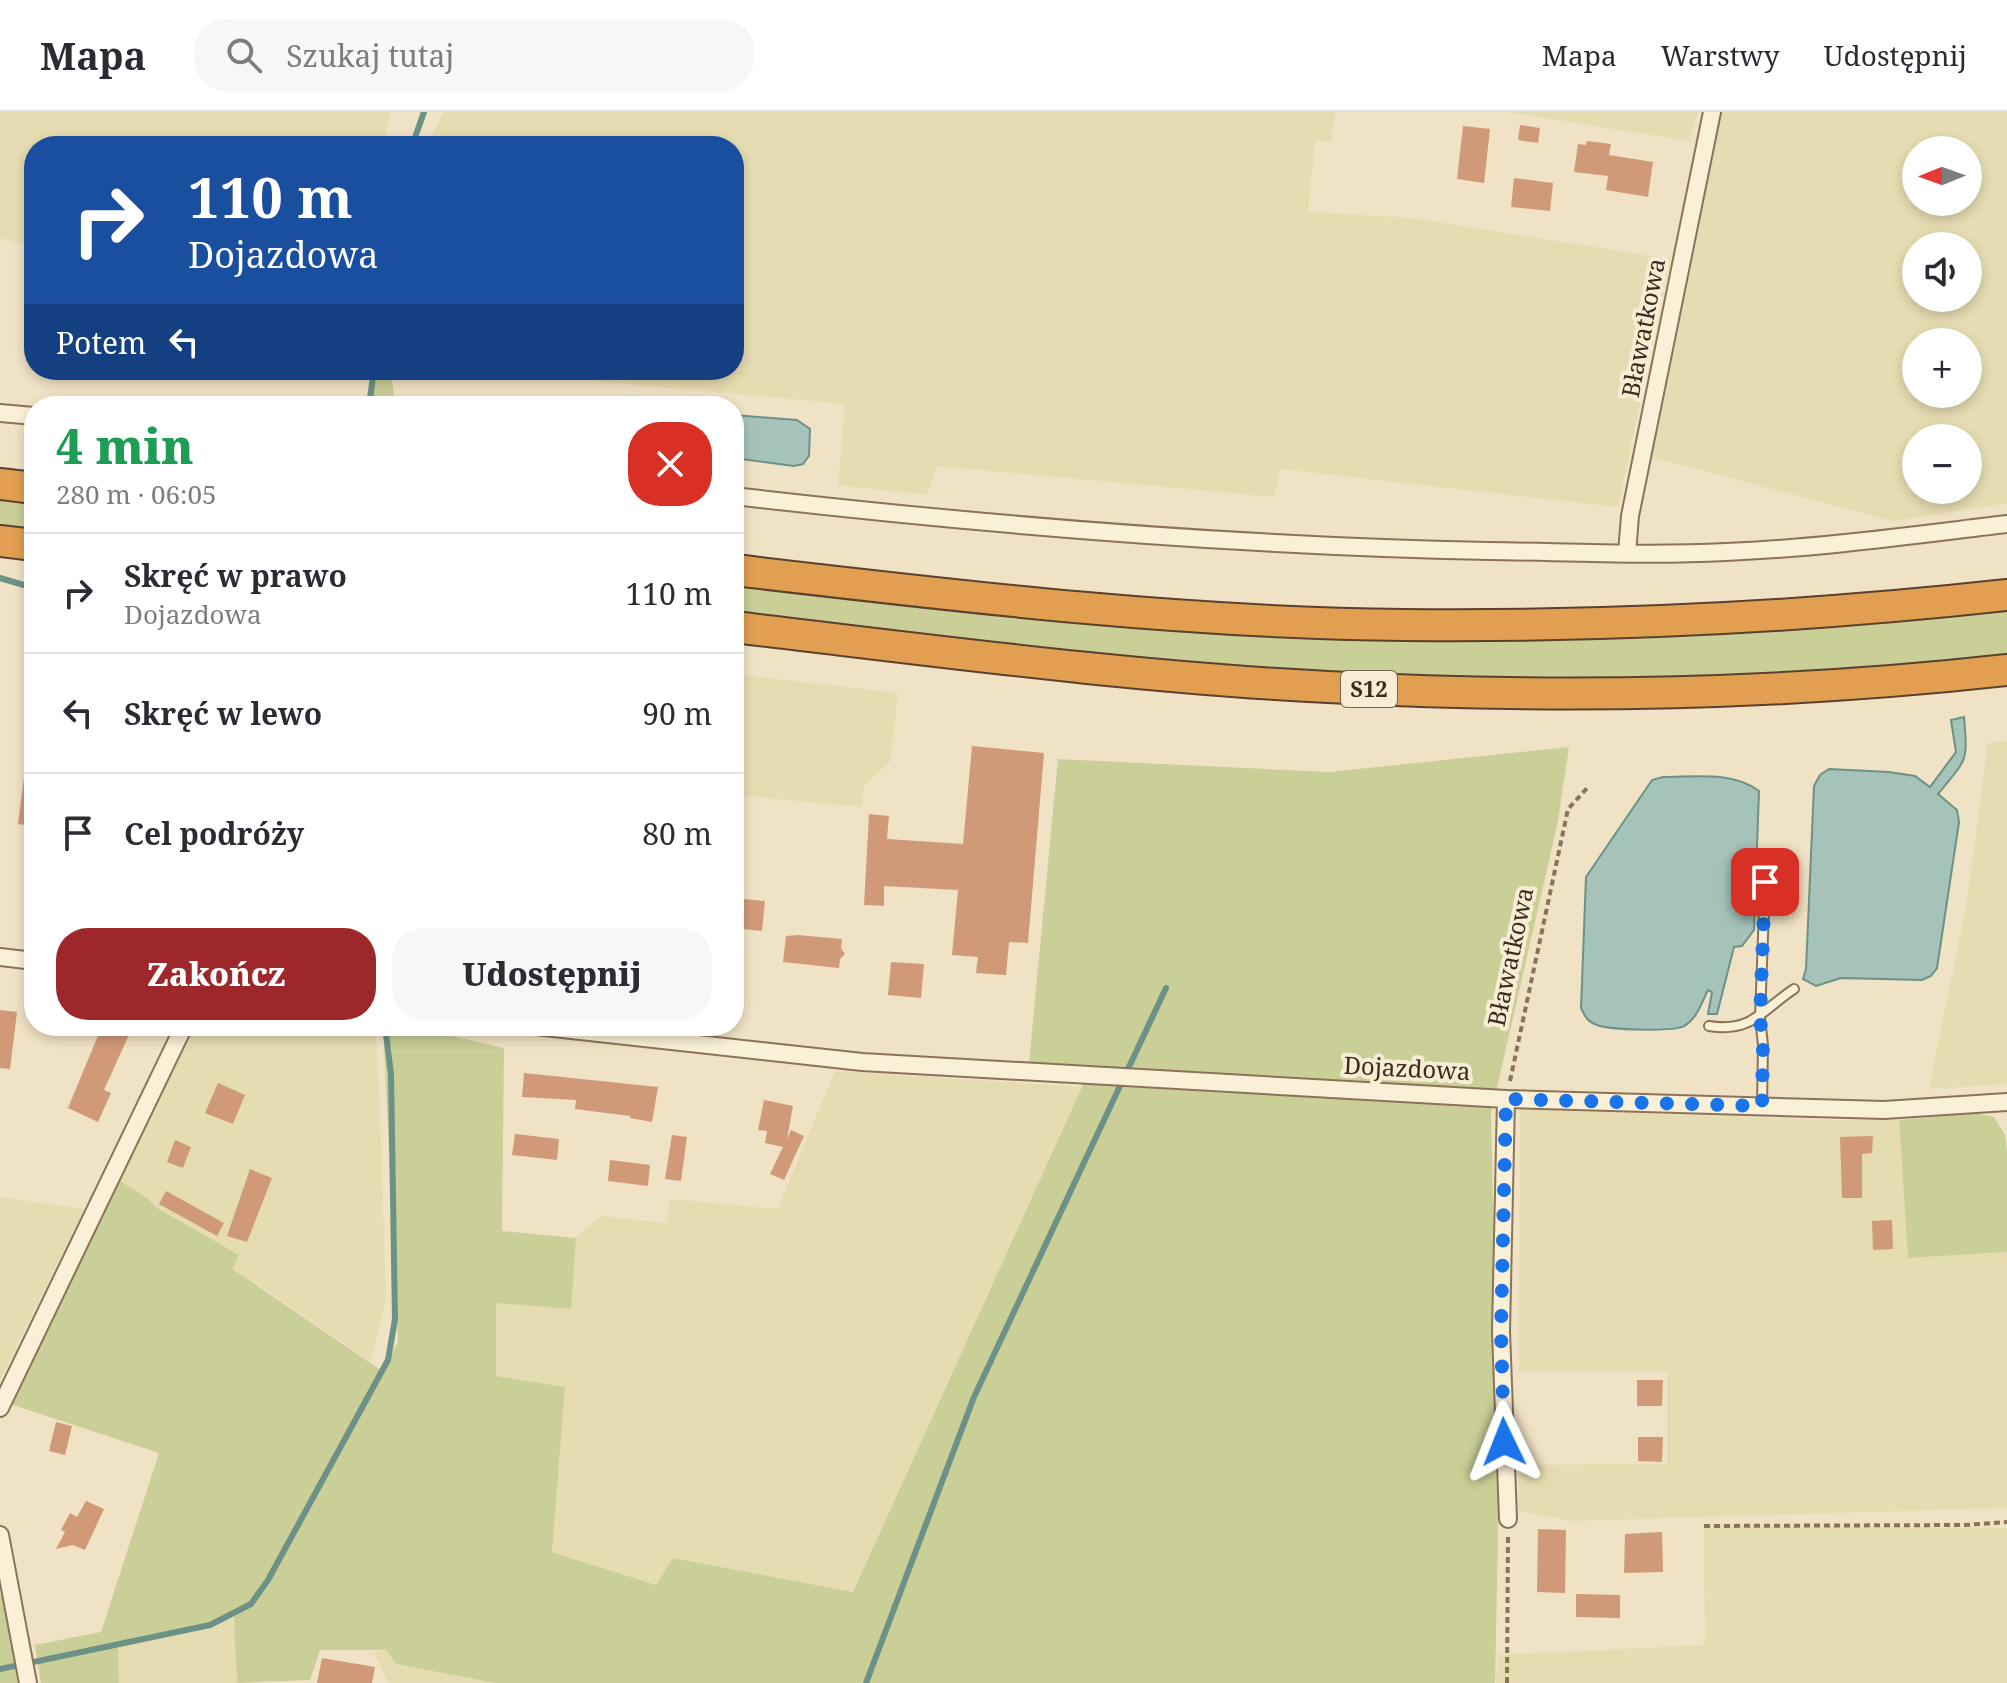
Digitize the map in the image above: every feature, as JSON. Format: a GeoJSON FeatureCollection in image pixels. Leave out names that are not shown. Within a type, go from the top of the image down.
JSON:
{"type":"FeatureCollection","features":[{"type":"Feature","properties":{"kind":"highway"},"geometry":{"type":"LineString","coordinates":[[0,484],[24,487]]}},
{"type":"Feature","properties":{"kind":"highway"},"geometry":{"type":"LineString","coordinates":[[0,541],[24,544]]}},
{"type":"Feature","properties":{"kind":"highway"},"geometry":{"type":"LineString","coordinates":[[744,571],[1085,608],[1403,625],[1693,620],[1872,609],[2007,595]]}},
{"type":"Feature","properties":{"kind":"highway","name":"S12"},"geometry":{"type":"LineString","coordinates":[[744,628],[1110,670],[1325,687],[1409,690],[1550,694],[1685,692],[1887,681],[2007,670]]}},
{"type":"Feature","properties":{"kind":"street","name":"Bławatkowa"},"geometry":{"type":"LineString","coordinates":[[1627,553],[1630,516],[1712,112]]}},
{"type":"Feature","properties":{"kind":"street"},"geometry":{"type":"LineString","coordinates":[[0,413],[24,415]]}},
{"type":"Feature","properties":{"kind":"street"},"geometry":{"type":"LineString","coordinates":[[744,497],[1027,527],[1359,548],[1627,553],[1772,550],[2007,524]]}},
{"type":"Feature","properties":{"kind":"street"},"geometry":{"type":"LineString","coordinates":[[0,957],[24,960]]}},
{"type":"Feature","properties":{"kind":"street"},"geometry":{"type":"LineString","coordinates":[[0,1408],[179,1036]]}},
{"type":"Feature","properties":{"kind":"street","name":"Dojazdowa"},"geometry":{"type":"LineString","coordinates":[[624,1036],[839,1060],[1506,1099],[1896,1110],[2007,1102]]}},
{"type":"Feature","properties":{"kind":"street"},"geometry":{"type":"LineString","coordinates":[[1506,1099],[1501,1331],[1508,1519]]}},
{"type":"Feature","properties":{"kind":"street"},"geometry":{"type":"LineString","coordinates":[[0,1535],[28,1680]]}},
{"type":"Feature","properties":{"kind":"lane"},"geometry":{"type":"LineString","coordinates":[[1762,1106],[1760,1018],[1765,882]]}},
{"type":"Feature","properties":{"kind":"lane"},"geometry":{"type":"LineString","coordinates":[[1709,1026],[1726,1029],[1760,1018],[1794,989]]}},
{"type":"Feature","properties":{"kind":"path","name":"Bławatkowa"},"geometry":{"type":"LineString","coordinates":[[1506,1099],[1568,809],[1589,786]]}},
{"type":"Feature","properties":{"kind":"path"},"geometry":{"type":"LineString","coordinates":[[1507,1683],[1508,1519]]}},
{"type":"Feature","properties":{"kind":"path"},"geometry":{"type":"LineString","coordinates":[[1704,1526],[1898,1526],[2007,1522]]}},
{"type":"Feature","properties":{"kind":"shaded area"},"geometry":{"type":"Polygon","coordinates":[[[0,112],[390,112],[385,136],[24,136],[24,244],[0,238],[0,112]]]}},
{"type":"Feature","properties":{"kind":"shaded area"},"geometry":{"type":"Polygon","coordinates":[[[444,112],[1335,112],[1331,142],[1315,141],[1308,212],[1412,218],[1670,259],[1618,507],[1281,469],[1274,497],[937,466],[927,495],[838,485],[845,404],[584,380],[744,380],[744,136],[432,136],[444,112]]]}},
{"type":"Feature","properties":{"kind":"shaded area"},"geometry":{"type":"Polygon","coordinates":[[[1506,112],[1698,112],[1689,141],[1506,112]]]}},
{"type":"Feature","properties":{"kind":"shaded area"},"geometry":{"type":"Polygon","coordinates":[[[1722,112],[2007,112],[2007,503],[1893,521],[1651,457],[1722,112]]]}},
{"type":"Feature","properties":{"kind":"shaded area"},"geometry":{"type":"Polygon","coordinates":[[[744,675],[898,693],[890,762],[864,785],[862,807],[744,796],[744,675]]]}},
{"type":"Feature","properties":{"kind":"shaded area"},"geometry":{"type":"Polygon","coordinates":[[[2007,741],[2007,1084],[1929,1089],[1967,902],[1988,743],[2007,741]]]}},
{"type":"Feature","properties":{"kind":"shaded area"},"geometry":{"type":"Polygon","coordinates":[[[188,1036],[376,1036],[386,1299],[371,1362],[233,1268],[239,1256],[157,1208],[119,1180],[188,1036]]]}},
{"type":"Feature","properties":{"kind":"shaded area"},"geometry":{"type":"Polygon","coordinates":[[[835,1071],[1082,1087],[853,1592],[673,1558],[656,1585],[552,1552],[565,1387],[496,1376],[496,1302],[570,1308],[576,1238],[601,1216],[667,1223],[670,1199],[778,1209],[835,1071]]]}},
{"type":"Feature","properties":{"kind":"shaded area"},"geometry":{"type":"Polygon","coordinates":[[[1520,1109],[1899,1120],[1908,1258],[2007,1252],[2007,1508],[1572,1521],[1518,1511],[1519,1465],[1667,1464],[1667,1372],[1519,1372],[1520,1109]]]}},
{"type":"Feature","properties":{"kind":"shaded area"},"geometry":{"type":"Polygon","coordinates":[[[0,1197],[84,1209],[0,1380],[0,1197]]]}},
{"type":"Feature","properties":{"kind":"shaded area"},"geometry":{"type":"Polygon","coordinates":[[[1704,1526],[2007,1528],[2007,1683],[1496,1683],[1498,1655],[1705,1645],[1704,1526]]]}},
{"type":"Feature","properties":{"kind":"shaded area"},"geometry":{"type":"Polygon","coordinates":[[[235,1614],[237,1683],[119,1683],[118,1647],[220,1624],[235,1614]]]}},
{"type":"Feature","properties":{"kind":"shaded area"},"geometry":{"type":"Polygon","coordinates":[[[386,1650],[396,1664],[495,1683],[388,1683],[374,1652],[386,1650]]]}},
{"type":"Feature","properties":{"kind":"green space"},"geometry":{"type":"Polygon","coordinates":[[[370,380],[392,380],[394,396],[367,396],[370,380]]]}},
{"type":"Feature","properties":{"kind":"green space"},"geometry":{"type":"Polygon","coordinates":[[[0,495],[24,497],[24,533],[0,530],[0,495]]]}},
{"type":"Feature","properties":{"kind":"green space"},"geometry":{"type":"Polygon","coordinates":[[[744,582],[1460,638],[1637,637],[1761,632],[1906,620],[2007,607],[2007,655],[1839,670],[1671,679],[1502,680],[1334,674],[959,641],[744,617],[744,582]]]}},
{"type":"Feature","properties":{"kind":"green space"},"geometry":{"type":"Polygon","coordinates":[[[1569,747],[1558,821],[1491,1114],[1499,1486],[1495,1683],[495,1683],[396,1664],[386,1650],[320,1650],[310,1680],[237,1683],[234,1615],[220,1624],[118,1647],[119,1683],[41,1683],[35,1645],[101,1632],[159,1453],[10,1404],[119,1180],[157,1208],[239,1255],[233,1269],[382,1371],[398,1342],[383,1036],[452,1036],[504,1048],[502,1231],[576,1238],[571,1309],[496,1303],[496,1376],[565,1387],[552,1552],[656,1585],[673,1558],[853,1592],[1082,1087],[1087,1067],[1029,1063],[1058,759],[1329,772],[1569,747]]]}},
{"type":"Feature","properties":{"kind":"green space"},"geometry":{"type":"Polygon","coordinates":[[[1975,1113],[1994,1117],[2005,1135],[2007,1252],[1908,1258],[1899,1120],[1975,1113]]]}},
{"type":"Feature","properties":{"kind":"green space"},"geometry":{"type":"Polygon","coordinates":[[[0,1594],[3,1594],[21,1683],[0,1683],[0,1594]]]}},
{"type":"Feature","properties":{"kind":"water"},"geometry":{"type":"Polygon","coordinates":[[[744,416],[797,420],[810,429],[809,456],[803,464],[794,466],[744,459],[744,416]]]}},
{"type":"Feature","properties":{"kind":"water"},"geometry":{"type":"Polygon","coordinates":[[[1964,717],[1966,744],[1963,760],[1938,794],[1957,810],[1959,822],[1937,968],[1931,976],[1922,980],[1841,978],[1816,986],[1803,979],[1806,969],[1814,786],[1820,775],[1829,769],[1889,772],[1915,776],[1930,787],[1956,752],[1951,720],[1964,717]]]}},
{"type":"Feature","properties":{"kind":"water"},"geometry":{"type":"Polygon","coordinates":[[[1663,777],[1725,778],[1737,780],[1759,791],[1754,930],[1742,946],[1734,947],[1717,1014],[1708,1014],[1712,992],[1708,990],[1696,1015],[1678,1028],[1642,1030],[1597,1025],[1587,1019],[1581,1008],[1586,877],[1652,780],[1663,777]]]}},
{"type":"Feature","properties":{"kind":"building"},"geometry":{"type":"Polygon","coordinates":[[[1520,125],[1540,128],[1538,143],[1518,140],[1520,125]]]}},
{"type":"Feature","properties":{"kind":"building"},"geometry":{"type":"Polygon","coordinates":[[[1463,126],[1490,129],[1484,183],[1457,179],[1463,126]]]}},
{"type":"Feature","properties":{"kind":"building"},"geometry":{"type":"Polygon","coordinates":[[[1587,141],[1611,144],[1609,155],[1653,162],[1648,197],[1606,190],[1608,176],[1574,172],[1578,144],[1586,145],[1587,141]]]}},
{"type":"Feature","properties":{"kind":"building"},"geometry":{"type":"Polygon","coordinates":[[[1514,178],[1553,183],[1550,211],[1511,207],[1514,178]]]}},
{"type":"Feature","properties":{"kind":"building"},"geometry":{"type":"Polygon","coordinates":[[[972,746],[1044,753],[1028,943],[1009,942],[1006,975],[976,973],[978,957],[952,955],[958,890],[884,886],[884,906],[864,905],[869,814],[889,816],[887,839],[963,844],[972,746]]]}},
{"type":"Feature","properties":{"kind":"building"},"geometry":{"type":"Polygon","coordinates":[[[24,778],[24,825],[18,824],[24,778]]]}},
{"type":"Feature","properties":{"kind":"building"},"geometry":{"type":"Polygon","coordinates":[[[744,899],[765,901],[762,931],[744,929],[744,899]]]}},
{"type":"Feature","properties":{"kind":"building"},"geometry":{"type":"Polygon","coordinates":[[[786,936],[842,939],[841,948],[845,954],[840,959],[839,968],[783,962],[786,936]]]}},
{"type":"Feature","properties":{"kind":"building"},"geometry":{"type":"Polygon","coordinates":[[[891,962],[924,964],[921,998],[888,995],[891,962]]]}},
{"type":"Feature","properties":{"kind":"building"},"geometry":{"type":"Polygon","coordinates":[[[0,1010],[17,1012],[10,1069],[0,1068],[0,1010]]]}},
{"type":"Feature","properties":{"kind":"building"},"geometry":{"type":"Polygon","coordinates":[[[98,1036],[128,1036],[104,1090],[111,1093],[98,1122],[68,1108],[98,1036]]]}},
{"type":"Feature","properties":{"kind":"building"},"geometry":{"type":"Polygon","coordinates":[[[524,1073],[658,1087],[652,1122],[575,1109],[576,1100],[522,1097],[524,1073]]]}},
{"type":"Feature","properties":{"kind":"building"},"geometry":{"type":"Polygon","coordinates":[[[218,1083],[245,1095],[233,1124],[205,1113],[218,1083]]]}},
{"type":"Feature","properties":{"kind":"building"},"geometry":{"type":"Polygon","coordinates":[[[764,1100],[793,1106],[787,1139],[791,1130],[804,1136],[784,1180],[770,1174],[783,1147],[765,1143],[767,1131],[758,1130],[764,1100]]]}},
{"type":"Feature","properties":{"kind":"building"},"geometry":{"type":"Polygon","coordinates":[[[515,1134],[559,1139],[557,1160],[512,1155],[515,1134]]]}},
{"type":"Feature","properties":{"kind":"building"},"geometry":{"type":"Polygon","coordinates":[[[672,1135],[687,1137],[681,1181],[665,1179],[672,1135]]]}},
{"type":"Feature","properties":{"kind":"building"},"geometry":{"type":"Polygon","coordinates":[[[1873,1136],[1872,1153],[1862,1154],[1862,1198],[1842,1198],[1840,1137],[1873,1136]]]}},
{"type":"Feature","properties":{"kind":"building"},"geometry":{"type":"Polygon","coordinates":[[[175,1140],[191,1147],[183,1168],[167,1162],[175,1140]]]}},
{"type":"Feature","properties":{"kind":"building"},"geometry":{"type":"Polygon","coordinates":[[[610,1160],[650,1165],[648,1186],[608,1181],[610,1160]]]}},
{"type":"Feature","properties":{"kind":"building"},"geometry":{"type":"Polygon","coordinates":[[[250,1169],[272,1178],[247,1242],[227,1236],[250,1169]]]}},
{"type":"Feature","properties":{"kind":"building"},"geometry":{"type":"Polygon","coordinates":[[[166,1191],[224,1223],[217,1236],[159,1204],[166,1191]]]}},
{"type":"Feature","properties":{"kind":"building"},"geometry":{"type":"Polygon","coordinates":[[[1892,1220],[1893,1249],[1873,1250],[1872,1221],[1892,1220]]]}},
{"type":"Feature","properties":{"kind":"building"},"geometry":{"type":"Polygon","coordinates":[[[1637,1380],[1663,1380],[1662,1406],[1637,1406],[1637,1380]]]}},
{"type":"Feature","properties":{"kind":"building"},"geometry":{"type":"Polygon","coordinates":[[[56,1422],[72,1426],[65,1455],[49,1451],[56,1422]]]}},
{"type":"Feature","properties":{"kind":"building"},"geometry":{"type":"Polygon","coordinates":[[[1638,1437],[1663,1437],[1662,1462],[1638,1461],[1638,1437]]]}},
{"type":"Feature","properties":{"kind":"building"},"geometry":{"type":"Polygon","coordinates":[[[86,1501],[104,1509],[85,1550],[73,1545],[56,1549],[70,1513],[77,1517],[86,1501]]]}},
{"type":"Feature","properties":{"kind":"building"},"geometry":{"type":"Polygon","coordinates":[[[1538,1529],[1566,1530],[1565,1593],[1537,1592],[1538,1529]]]}},
{"type":"Feature","properties":{"kind":"building"},"geometry":{"type":"Polygon","coordinates":[[[1662,1532],[1663,1572],[1624,1573],[1625,1534],[1662,1532]]]}},
{"type":"Feature","properties":{"kind":"building"},"geometry":{"type":"Polygon","coordinates":[[[1576,1594],[1620,1595],[1620,1618],[1576,1617],[1576,1594]]]}},
{"type":"Feature","properties":{"kind":"building"},"geometry":{"type":"Polygon","coordinates":[[[322,1658],[375,1667],[372,1683],[317,1683],[322,1658]]]}},
{"type":"Feature","properties":{"kind":"waterway"},"geometry":{"type":"LineString","coordinates":[[416,136],[424,112]]}},
{"type":"Feature","properties":{"kind":"waterway"},"geometry":{"type":"LineString","coordinates":[[370,396],[373,380]]}},
{"type":"Feature","properties":{"kind":"waterway"},"geometry":{"type":"LineString","coordinates":[[0,578],[24,585]]}},
{"type":"Feature","properties":{"kind":"waterway"},"geometry":{"type":"LineString","coordinates":[[866,1683],[974,1397],[1166,988]]}},
{"type":"Feature","properties":{"kind":"waterway"},"geometry":{"type":"LineString","coordinates":[[0,1669],[210,1625],[251,1604],[268,1580],[388,1360],[395,1319],[391,1074],[386,1036]]}},
{"type":"Feature","properties":{"kind":"route"},"geometry":{"type":"LineString","coordinates":[[1504,1442],[1501,1331],[1506,1099],[1762,1106],[1760,1018],[1765,882]]}}]}
